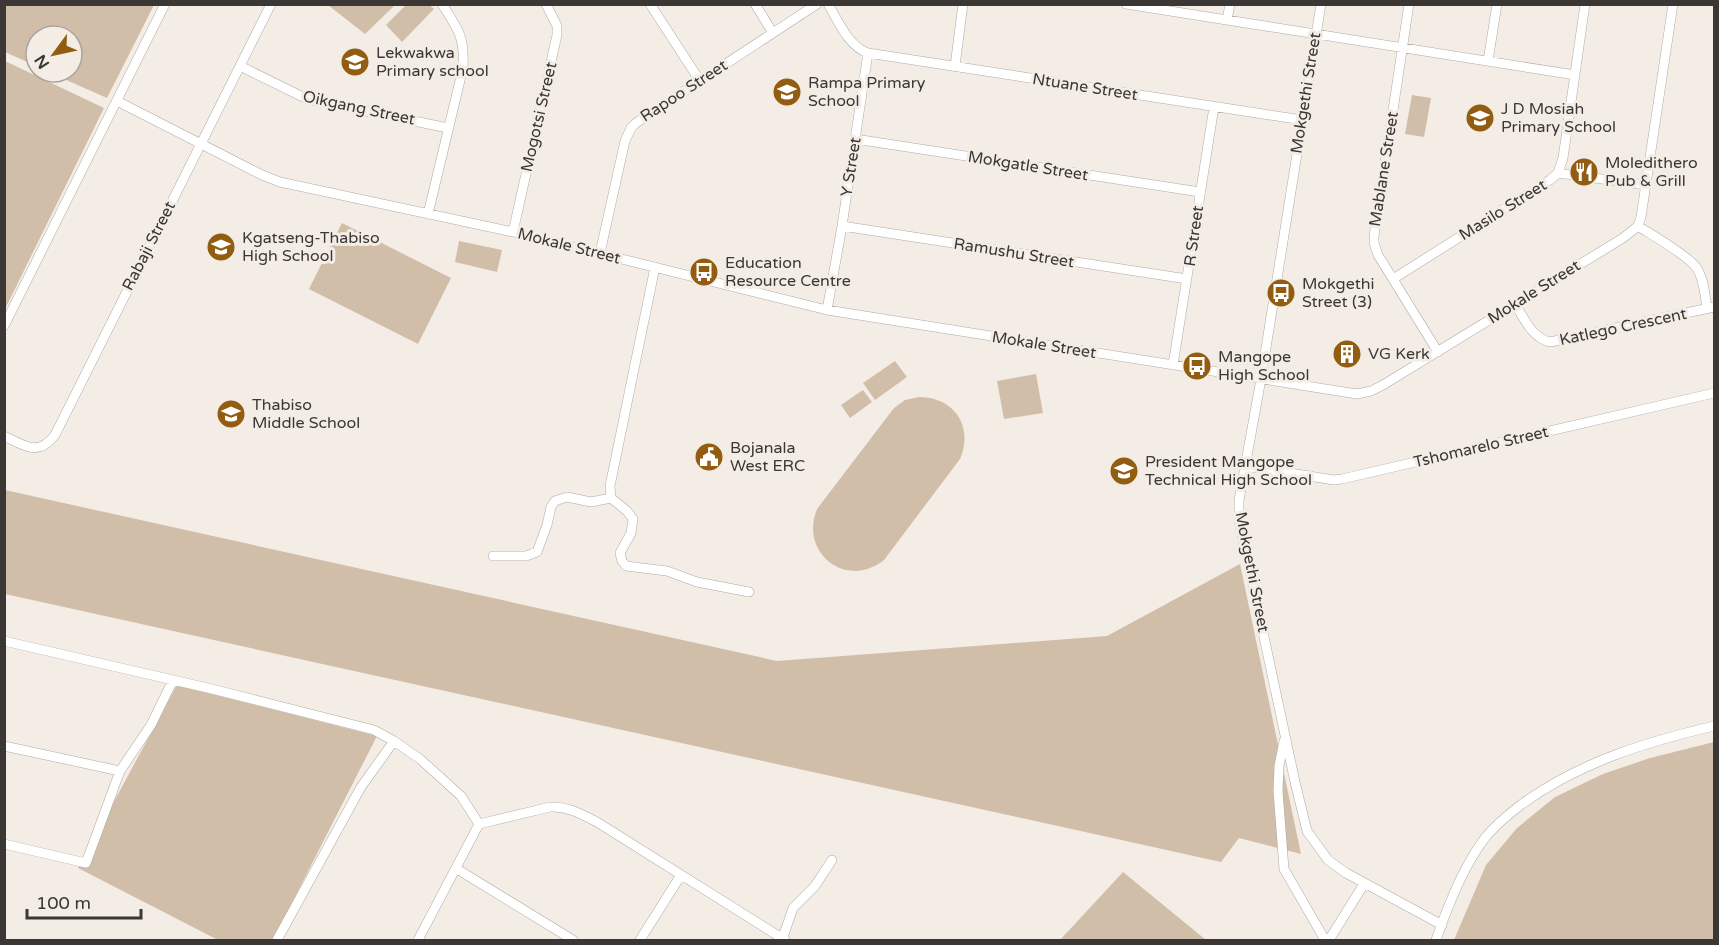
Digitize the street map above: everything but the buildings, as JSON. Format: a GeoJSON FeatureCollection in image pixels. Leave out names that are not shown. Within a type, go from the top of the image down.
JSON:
{"type":"FeatureCollection","features":[{"type":"Feature","properties":{"kind":"street"},"geometry":{"type":"LineString","coordinates":[[4,326],[165,4]]}},
{"type":"Feature","properties":{"kind":"street","name":"Rabaji Street"},"geometry":{"type":"LineString","coordinates":[[4,436],[35,449],[46,446],[55,435],[271,4]]}},
{"type":"Feature","properties":{"kind":"street"},"geometry":{"type":"LineString","coordinates":[[428,214],[463,68],[464,44],[442,4]]}},
{"type":"Feature","properties":{"kind":"street","name":"Mogotsi Street"},"geometry":{"type":"LineString","coordinates":[[513,232],[557,35],[557,26],[546,4]]}},
{"type":"Feature","properties":{"kind":"street"},"geometry":{"type":"LineString","coordinates":[[650,4],[700,81]]}},
{"type":"Feature","properties":{"kind":"street"},"geometry":{"type":"LineString","coordinates":[[755,4],[774,33]]}},
{"type":"Feature","properties":{"kind":"street","name":"Rapoo Street"},"geometry":{"type":"LineString","coordinates":[[600,253],[625,141],[630,128],[817,4]]}},
{"type":"Feature","properties":{"kind":"street"},"geometry":{"type":"LineString","coordinates":[[828,4],[853,44],[868,53]]}},
{"type":"Feature","properties":{"kind":"street"},"geometry":{"type":"LineString","coordinates":[[955,66],[963,4]]}},
{"type":"Feature","properties":{"kind":"street"},"geometry":{"type":"LineString","coordinates":[[1126,4],[1575,75]]}},
{"type":"Feature","properties":{"kind":"street"},"geometry":{"type":"LineString","coordinates":[[1227,20],[1230,4]]}},
{"type":"Feature","properties":{"kind":"street","name":"Mokgethi Street"},"geometry":{"type":"LineString","coordinates":[[1321,4],[1261,379],[1239,500],[1239,520],[1307,831],[1328,860],[1364,884],[1442,925]]}},
{"type":"Feature","properties":{"kind":"street","name":"Mablane Street"},"geometry":{"type":"LineString","coordinates":[[1409,4],[1374,236],[1375,250],[1438,352]]}},
{"type":"Feature","properties":{"kind":"street"},"geometry":{"type":"LineString","coordinates":[[1488,61],[1497,4]]}},
{"type":"Feature","properties":{"kind":"street","name":"Masilo Street"},"geometry":{"type":"LineString","coordinates":[[1393,279],[1558,173],[1563,158],[1585,4]]}},
{"type":"Feature","properties":{"kind":"street"},"geometry":{"type":"LineString","coordinates":[[1673,4],[1638,226],[1696,268],[1711,307]]}},
{"type":"Feature","properties":{"kind":"street","name":"Ntuane Street"},"geometry":{"type":"LineString","coordinates":[[868,53],[1302,120]]}},
{"type":"Feature","properties":{"kind":"street","name":"Y Street"},"geometry":{"type":"LineString","coordinates":[[826,310],[842,226],[868,53]]}},
{"type":"Feature","properties":{"kind":"street","name":"Oikgang Street"},"geometry":{"type":"LineString","coordinates":[[240,66],[308,99],[448,128]]}},
{"type":"Feature","properties":{"kind":"street","name":"Mokale Street"},"geometry":{"type":"LineString","coordinates":[[117,101],[280,182],[513,232],[826,310],[1341,393],[1363,394],[1383,385],[1623,238],[1638,226]]}},
{"type":"Feature","properties":{"kind":"street","name":"R Street"},"geometry":{"type":"LineString","coordinates":[[1173,365],[1214,107]]}},
{"type":"Feature","properties":{"kind":"street","name":"Mokgatle Street"},"geometry":{"type":"LineString","coordinates":[[855,139],[1200,192]]}},
{"type":"Feature","properties":{"kind":"street"},"geometry":{"type":"LineString","coordinates":[[1558,173],[1646,185]]}},
{"type":"Feature","properties":{"kind":"street","name":"Ramushu Street"},"geometry":{"type":"LineString","coordinates":[[842,226],[1187,279]]}},
{"type":"Feature","properties":{"kind":"street"},"geometry":{"type":"LineString","coordinates":[[655,267],[610,486],[611,498],[633,519],[631,533],[620,553],[624,564],[633,568],[667,571],[697,582],[749,592]]}},
{"type":"Feature","properties":{"kind":"street","name":"Katlego Crescent"},"geometry":{"type":"LineString","coordinates":[[1515,304],[1532,331],[1539,338],[1550,342],[1711,307]]}},
{"type":"Feature","properties":{"kind":"street","name":"Tshomarelo Street"},"geometry":{"type":"LineString","coordinates":[[1246,466],[1334,480],[1342,479],[1714,393]]}},
{"type":"Feature","properties":{"kind":"street"},"geometry":{"type":"LineString","coordinates":[[493,556],[535,554],[539,549],[551,507],[558,499],[567,497],[591,502],[611,498]]}},
{"type":"Feature","properties":{"kind":"street"},"geometry":{"type":"LineString","coordinates":[[4,641],[375,730],[420,759],[461,796],[479,824]]}},
{"type":"Feature","properties":{"kind":"street"},"geometry":{"type":"LineString","coordinates":[[4,844],[86,863],[120,771],[151,725],[173,680]]}},
{"type":"Feature","properties":{"kind":"street"},"geometry":{"type":"LineString","coordinates":[[1436,940],[1472,858],[1486,836],[1511,812],[1553,783],[1605,758],[1657,740],[1714,726]]}},
{"type":"Feature","properties":{"kind":"street"},"geometry":{"type":"LineString","coordinates":[[1285,736],[1278,773],[1284,869],[1325,940]]}},
{"type":"Feature","properties":{"kind":"street"},"geometry":{"type":"LineString","coordinates":[[277,940],[362,787],[394,741]]}},
{"type":"Feature","properties":{"kind":"street"},"geometry":{"type":"LineString","coordinates":[[4,746],[120,771]]}},
{"type":"Feature","properties":{"kind":"street"},"geometry":{"type":"LineString","coordinates":[[479,824],[550,807],[572,809],[597,822],[783,940],[793,908],[815,886],[832,860]]}},
{"type":"Feature","properties":{"kind":"street"},"geometry":{"type":"LineString","coordinates":[[418,940],[479,824]]}},
{"type":"Feature","properties":{"kind":"street"},"geometry":{"type":"LineString","coordinates":[[457,869],[573,940]]}},
{"type":"Feature","properties":{"kind":"street"},"geometry":{"type":"LineString","coordinates":[[640,940],[681,875]]}},
{"type":"Feature","properties":{"kind":"street"},"geometry":{"type":"LineString","coordinates":[[1329,940],[1364,884]]}},
{"type":"Feature","properties":{"kind":"shaded area"},"geometry":{"type":"Polygon","coordinates":[[[5,4],[154,4],[107,98],[75,84],[84,84],[84,24],[24,24],[24,61],[5,52],[5,4]]]}},
{"type":"Feature","properties":{"kind":"shaded area"},"geometry":{"type":"Polygon","coordinates":[[[407,4],[429,5],[434,9],[402,42],[386,25],[407,4]]]}},
{"type":"Feature","properties":{"kind":"shaded area"},"geometry":{"type":"Polygon","coordinates":[[[328,5],[395,5],[365,34],[328,5]]]}},
{"type":"Feature","properties":{"kind":"shaded area"},"geometry":{"type":"Polygon","coordinates":[[[5,61],[24,70],[24,84],[53,84],[104,108],[5,309],[5,61]]]}},
{"type":"Feature","properties":{"kind":"shaded area"},"geometry":{"type":"Polygon","coordinates":[[[1412,95],[1431,98],[1424,137],[1405,134],[1412,95]]]}},
{"type":"Feature","properties":{"kind":"shaded area"},"geometry":{"type":"Polygon","coordinates":[[[342,223],[451,278],[418,344],[309,289],[342,223]]]}},
{"type":"Feature","properties":{"kind":"shaded area"},"geometry":{"type":"Polygon","coordinates":[[[459,241],[502,250],[497,272],[455,262],[459,241]]]}},
{"type":"Feature","properties":{"kind":"shaded area"},"geometry":{"type":"Polygon","coordinates":[[[895,361],[907,377],[875,400],[863,383],[895,361]]]}},
{"type":"Feature","properties":{"kind":"shaded area"},"geometry":{"type":"Polygon","coordinates":[[[1036,374],[1043,413],[1004,419],[997,381],[1036,374]]]}},
{"type":"Feature","properties":{"kind":"shaded area"},"geometry":{"type":"Polygon","coordinates":[[[863,390],[872,402],[850,418],[841,405],[863,390]]]}},
{"type":"Feature","properties":{"kind":"shaded area"},"geometry":{"type":"Polygon","coordinates":[[[919,397],[942,402],[958,416],[964,435],[964,447],[960,459],[884,560],[869,568],[855,571],[841,569],[820,552],[815,540],[813,525],[817,509],[894,408],[905,400],[919,397]]]}},
{"type":"Feature","properties":{"kind":"shaded area"},"geometry":{"type":"Polygon","coordinates":[[[5,490],[777,661],[1107,636],[1240,564],[1301,854],[1239,838],[1221,862],[5,594],[5,490]]]}},
{"type":"Feature","properties":{"kind":"shaded area"},"geometry":{"type":"Polygon","coordinates":[[[177,685],[377,736],[273,940],[218,940],[78,868],[177,685]]]}},
{"type":"Feature","properties":{"kind":"shaded area"},"geometry":{"type":"Polygon","coordinates":[[[1714,742],[1714,940],[1454,940],[1486,865],[1517,828],[1555,797],[1603,774],[1650,758],[1714,742]]]}},
{"type":"Feature","properties":{"kind":"shaded area"},"geometry":{"type":"Polygon","coordinates":[[[1123,872],[1206,940],[1060,940],[1123,872]]]}},
{"type":"Feature","properties":{"kind":"place","name":"Lekwakwa Primary school"},"geometry":{"type":"Point","coordinates":[355,62]}},
{"type":"Feature","properties":{"kind":"place","name":"Rampa Primary School"},"geometry":{"type":"Point","coordinates":[787,92]}},
{"type":"Feature","properties":{"kind":"place","name":"J D Mosiah Primary School"},"geometry":{"type":"Point","coordinates":[1480,118]}},
{"type":"Feature","properties":{"kind":"place","name":"Moledithero Pub & Grill"},"geometry":{"type":"Point","coordinates":[1584,172]}},
{"type":"Feature","properties":{"kind":"place","name":"Kgatseng-Thabiso High School"},"geometry":{"type":"Point","coordinates":[221,247]}},
{"type":"Feature","properties":{"kind":"place","name":"Education Resource Centre"},"geometry":{"type":"Point","coordinates":[704,272]}},
{"type":"Feature","properties":{"kind":"place","name":"Mokgethi Street (3)"},"geometry":{"type":"Point","coordinates":[1281,293]}},
{"type":"Feature","properties":{"kind":"place","name":"VG Kerk"},"geometry":{"type":"Point","coordinates":[1347,354]}},
{"type":"Feature","properties":{"kind":"place","name":"Mangope High School"},"geometry":{"type":"Point","coordinates":[1197,366]}},
{"type":"Feature","properties":{"kind":"place","name":"Thabiso Middle School"},"geometry":{"type":"Point","coordinates":[231,414]}},
{"type":"Feature","properties":{"kind":"place","name":"Bojanala West ERC"},"geometry":{"type":"Point","coordinates":[709,457]}},
{"type":"Feature","properties":{"kind":"place","name":"President Mangope Technical High School"},"geometry":{"type":"Point","coordinates":[1124,471]}}]}
